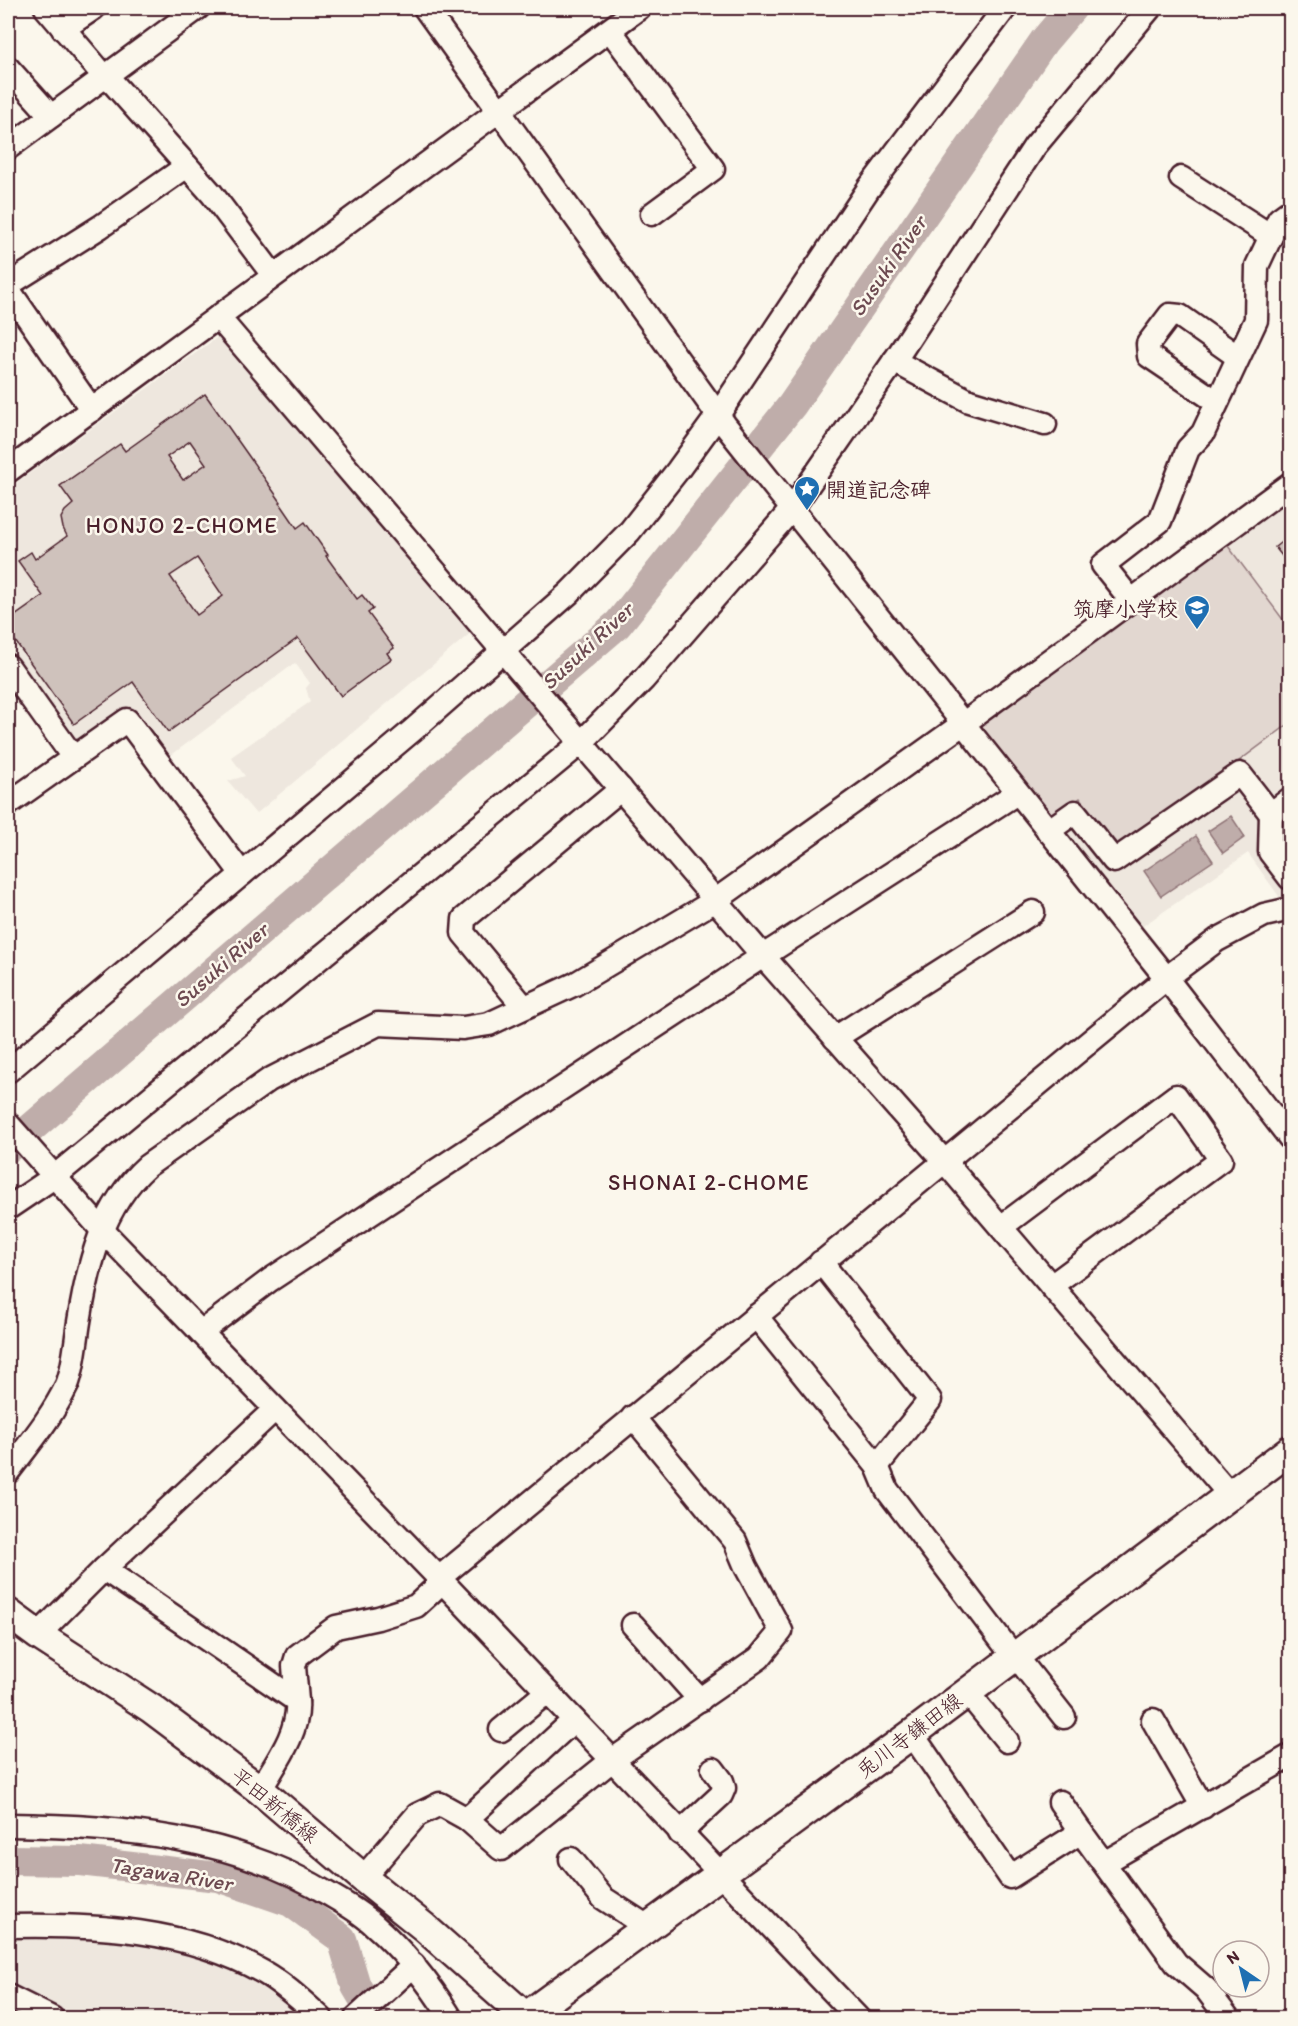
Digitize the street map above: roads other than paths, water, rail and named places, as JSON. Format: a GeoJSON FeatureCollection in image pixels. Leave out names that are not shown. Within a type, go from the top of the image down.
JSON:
{"type":"FeatureCollection","features":[{"type":"Feature","properties":{"kind":"main road","name":"兎川寺鎌田線"},"geometry":{"type":"LineString","coordinates":[[526,2018],[912,1734],[1290,1450]]}},
{"type":"Feature","properties":{"kind":"main road","name":"平田新橋線"},"geometry":{"type":"LineString","coordinates":[[8,1613],[152,1709],[260,1790],[424,1927],[526,2018]]}},
{"type":"Feature","properties":{"kind":"street"},"geometry":{"type":"LineString","coordinates":[[46,8],[104,76],[113,83],[212,194],[273,275]]}},
{"type":"Feature","properties":{"kind":"street"},"geometry":{"type":"LineString","coordinates":[[63,29],[94,8]]}},
{"type":"Feature","properties":{"kind":"street"},"geometry":{"type":"LineString","coordinates":[[8,148],[198,8]]}},
{"type":"Feature","properties":{"kind":"street"},"geometry":{"type":"LineString","coordinates":[[425,8],[721,420],[1167,979],[1290,1138]]}},
{"type":"Feature","properties":{"kind":"street"},"geometry":{"type":"LineString","coordinates":[[8,471],[639,8]]}},
{"type":"Feature","properties":{"kind":"street"},"geometry":{"type":"LineString","coordinates":[[8,1071],[379,759],[507,655],[630,531],[721,420],[869,188],[1005,8]]}},
{"type":"Feature","properties":{"kind":"street"},"geometry":{"type":"LineString","coordinates":[[8,1208],[578,738],[644,679],[788,506],[894,361],[1035,146],[1150,8]]}},
{"type":"Feature","properties":{"kind":"street"},"geometry":{"type":"LineString","coordinates":[[610,30],[713,169],[652,214]]}},
{"type":"Feature","properties":{"kind":"street"},"geometry":{"type":"LineString","coordinates":[[8,68],[51,116]]}},
{"type":"Feature","properties":{"kind":"street"},"geometry":{"type":"LineString","coordinates":[[92,410],[8,287],[100,227],[187,166]]}},
{"type":"Feature","properties":{"kind":"street"},"geometry":{"type":"LineString","coordinates":[[1181,178],[1271,236]]}},
{"type":"Feature","properties":{"kind":"street"},"geometry":{"type":"LineString","coordinates":[[1131,600],[1103,565],[1160,521],[1188,449],[1203,433],[1256,320],[1257,266],[1279,219],[1290,211]]}},
{"type":"Feature","properties":{"kind":"street"},"geometry":{"type":"LineString","coordinates":[[1218,402],[1149,356],[1148,344],[1170,315],[1180,316],[1238,357]]}},
{"type":"Feature","properties":{"kind":"street"},"geometry":{"type":"LineString","coordinates":[[218,317],[763,956],[945,1162],[1230,1495]]}},
{"type":"Feature","properties":{"kind":"street"},"geometry":{"type":"LineString","coordinates":[[894,361],[969,401],[1045,424]]}},
{"type":"Feature","properties":{"kind":"street"},"geometry":{"type":"LineString","coordinates":[[8,1472],[47,1421],[68,1383],[92,1256],[102,1230],[131,1180],[147,1166],[269,1080],[378,1024],[463,1028],[489,1024],[575,984],[716,900],[963,724],[1290,484]]}},
{"type":"Feature","properties":{"kind":"street"},"geometry":{"type":"LineString","coordinates":[[8,666],[73,757]]}},
{"type":"Feature","properties":{"kind":"street"},"geometry":{"type":"LineString","coordinates":[[8,802],[127,720],[242,874]]}},
{"type":"Feature","properties":{"kind":"street"},"geometry":{"type":"LineString","coordinates":[[1048,831],[1075,812],[1113,861],[1240,774],[1271,814],[1270,852],[1290,878]]}},
{"type":"Feature","properties":{"kind":"street"},"geometry":{"type":"LineString","coordinates":[[524,1007],[463,933],[464,919],[621,789]]}},
{"type":"Feature","properties":{"kind":"street"},"geometry":{"type":"LineString","coordinates":[[201,1332],[270,1280],[763,956],[1017,793]]}},
{"type":"Feature","properties":{"kind":"street"},"geometry":{"type":"LineString","coordinates":[[1271,814],[1290,799]]}},
{"type":"Feature","properties":{"kind":"street"},"geometry":{"type":"LineString","coordinates":[[260,1790],[294,1730],[298,1708],[294,1666],[297,1656],[336,1627],[378,1618],[416,1606],[441,1580],[633,1417],[1167,979],[1216,940],[1264,915],[1290,909]]}},
{"type":"Feature","properties":{"kind":"street"},"geometry":{"type":"LineString","coordinates":[[835,1038],[1034,912]]}},
{"type":"Feature","properties":{"kind":"street"},"geometry":{"type":"LineString","coordinates":[[1000,1227],[1176,1096],[1221,1160],[1051,1286]]}},
{"type":"Feature","properties":{"kind":"street"},"geometry":{"type":"LineString","coordinates":[[8,1124],[102,1230],[441,1580],[850,2016]]}},
{"type":"Feature","properties":{"kind":"street"},"geometry":{"type":"LineString","coordinates":[[821,1262],[930,1400],[877,1466]]}},
{"type":"Feature","properties":{"kind":"street"},"geometry":{"type":"LineString","coordinates":[[756,1316],[877,1466],[887,1490],[1064,1717]]}},
{"type":"Feature","properties":{"kind":"street"},"geometry":{"type":"LineString","coordinates":[[38,1635],[104,1569],[274,1409]]}},
{"type":"Feature","properties":{"kind":"street"},"geometry":{"type":"LineString","coordinates":[[339,1899],[417,1815],[440,1804],[466,1819],[501,1849],[611,1761],[759,1658],[781,1631],[746,1567],[735,1541],[633,1417]]}},
{"type":"Feature","properties":{"kind":"street"},"geometry":{"type":"LineString","coordinates":[[104,1569],[297,1701]]}},
{"type":"Feature","properties":{"kind":"street"},"geometry":{"type":"LineString","coordinates":[[633,1624],[700,1700]]}},
{"type":"Feature","properties":{"kind":"street"},"geometry":{"type":"LineString","coordinates":[[501,1730],[547,1692]]}},
{"type":"Feature","properties":{"kind":"street"},"geometry":{"type":"LineString","coordinates":[[967,1692],[1007,1741]]}},
{"type":"Feature","properties":{"kind":"street"},"geometry":{"type":"LineString","coordinates":[[466,1819],[574,1720]]}},
{"type":"Feature","properties":{"kind":"street"},"geometry":{"type":"LineString","coordinates":[[1154,1720],[1203,1807]]}},
{"type":"Feature","properties":{"kind":"street"},"geometry":{"type":"LineString","coordinates":[[912,1734],[1010,1877],[1081,1832]]}},
{"type":"Feature","properties":{"kind":"street"},"geometry":{"type":"LineString","coordinates":[[1104,1863],[1290,1756]]}},
{"type":"Feature","properties":{"kind":"street"},"geometry":{"type":"LineString","coordinates":[[680,1833],[721,1795],[724,1788],[722,1781],[713,1769]]}},
{"type":"Feature","properties":{"kind":"street"},"geometry":{"type":"LineString","coordinates":[[1069,1806],[1081,1832],[1176,1963],[1206,1989],[1228,2019]]}},
{"type":"Feature","properties":{"kind":"street"},"geometry":{"type":"LineString","coordinates":[[8,1825],[100,1829],[190,1840],[244,1854],[278,1867],[339,1899],[372,1922],[411,1967],[451,2019]]}},
{"type":"Feature","properties":{"kind":"street"},"geometry":{"type":"LineString","coordinates":[[582,1863],[603,1898],[648,1927]]}},
{"type":"Feature","properties":{"kind":"street"},"geometry":{"type":"LineString","coordinates":[[8,1926],[87,1928],[197,1943],[225,1953],[266,1973],[320,2018]]}},
{"type":"Feature","properties":{"kind":"street"},"geometry":{"type":"LineString","coordinates":[[356,2019],[411,1967]]}},
{"type":"Feature","properties":{"kind":"street"},"geometry":{"type":"LineString","coordinates":[[8,1996],[52,2019]]}},
{"type":"Feature","properties":{"kind":"waterway","name":"Susuki River"},"geometry":{"type":"LineString","coordinates":[[8,1148],[618,624],[792,405],[1044,41],[1072,8]]}},
{"type":"Feature","properties":{"kind":"waterway","name":"Tagawa River"},"geometry":{"type":"LineString","coordinates":[[8,1860],[80,1861],[218,1877],[291,1902],[342,1939],[356,1986],[375,2018]]}},
{"type":"Feature","properties":{"kind":"place","name":"開道記念碑"},"geometry":{"type":"Point","coordinates":[807,512]}},
{"type":"Feature","properties":{"kind":"place","name":"筑摩小学校"},"geometry":{"type":"Point","coordinates":[1197,631]}},
{"type":"Feature","properties":{"kind":"district","name":"HONJO 2-CHOME"},"geometry":{"type":"Point","coordinates":[182,525]}},
{"type":"Feature","properties":{"kind":"district","name":"SHONAI 2-CHOME"},"geometry":{"type":"Point","coordinates":[709,1182]}}]}
